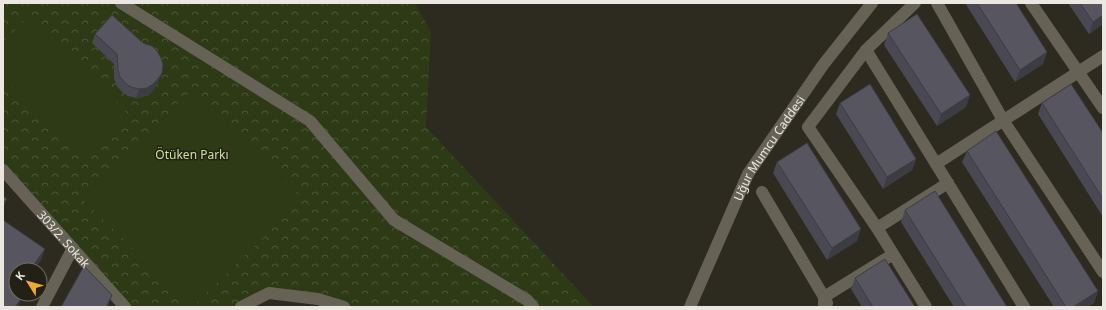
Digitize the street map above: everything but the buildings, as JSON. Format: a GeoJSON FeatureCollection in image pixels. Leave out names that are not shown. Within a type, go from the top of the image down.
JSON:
{"type":"FeatureCollection","features":[{"type":"Feature","properties":{"kind":"street"},"geometry":{"type":"LineString","coordinates":[[121,3],[310,121],[394,220],[528,300],[533,307]]}},
{"type":"Feature","properties":{"kind":"street","name":"Uğur Mumcu Caddesi"},"geometry":{"type":"LineString","coordinates":[[690,307],[748,174],[823,65],[872,3]]}},
{"type":"Feature","properties":{"kind":"street"},"geometry":{"type":"LineString","coordinates":[[915,3],[866,50],[808,127],[877,228],[926,307]]}},
{"type":"Feature","properties":{"kind":"street"},"geometry":{"type":"LineString","coordinates":[[937,3],[1003,120],[1103,272]]}},
{"type":"Feature","properties":{"kind":"street"},"geometry":{"type":"LineString","coordinates":[[1031,3],[1103,108]]}},
{"type":"Feature","properties":{"kind":"street"},"geometry":{"type":"LineString","coordinates":[[866,50],[1024,307]]}},
{"type":"Feature","properties":{"kind":"street"},"geometry":{"type":"LineString","coordinates":[[936,164],[1103,56]]}},
{"type":"Feature","properties":{"kind":"street","name":"303/2. Sokak"},"geometry":{"type":"LineString","coordinates":[[3,170],[125,307]]}},
{"type":"Feature","properties":{"kind":"street"},"geometry":{"type":"LineString","coordinates":[[877,228],[948,183]]}},
{"type":"Feature","properties":{"kind":"street"},"geometry":{"type":"LineString","coordinates":[[762,192],[826,304],[893,254]]}},
{"type":"Feature","properties":{"kind":"street"},"geometry":{"type":"LineString","coordinates":[[42,307],[73,248]]}},
{"type":"Feature","properties":{"kind":"street"},"geometry":{"type":"LineString","coordinates":[[241,307],[269,293],[318,299],[344,307]]}},
{"type":"Feature","properties":{"kind":"green space","name":"Ötüken Parkı"},"geometry":{"type":"Polygon","coordinates":[[[3,3],[415,3],[431,32],[426,127],[594,307],[346,307],[269,293],[241,307],[125,307],[3,170],[3,3]]]}},
{"type":"Feature","properties":{"kind":"green space"},"geometry":{"type":"Polygon","coordinates":[[[30,15],[128,114],[83,158],[3,77],[3,42],[30,15]]]}},
{"type":"Feature","properties":{"kind":"green space"},"geometry":{"type":"Polygon","coordinates":[[[191,91],[303,199],[193,306],[81,198],[191,91]]]}}]}
